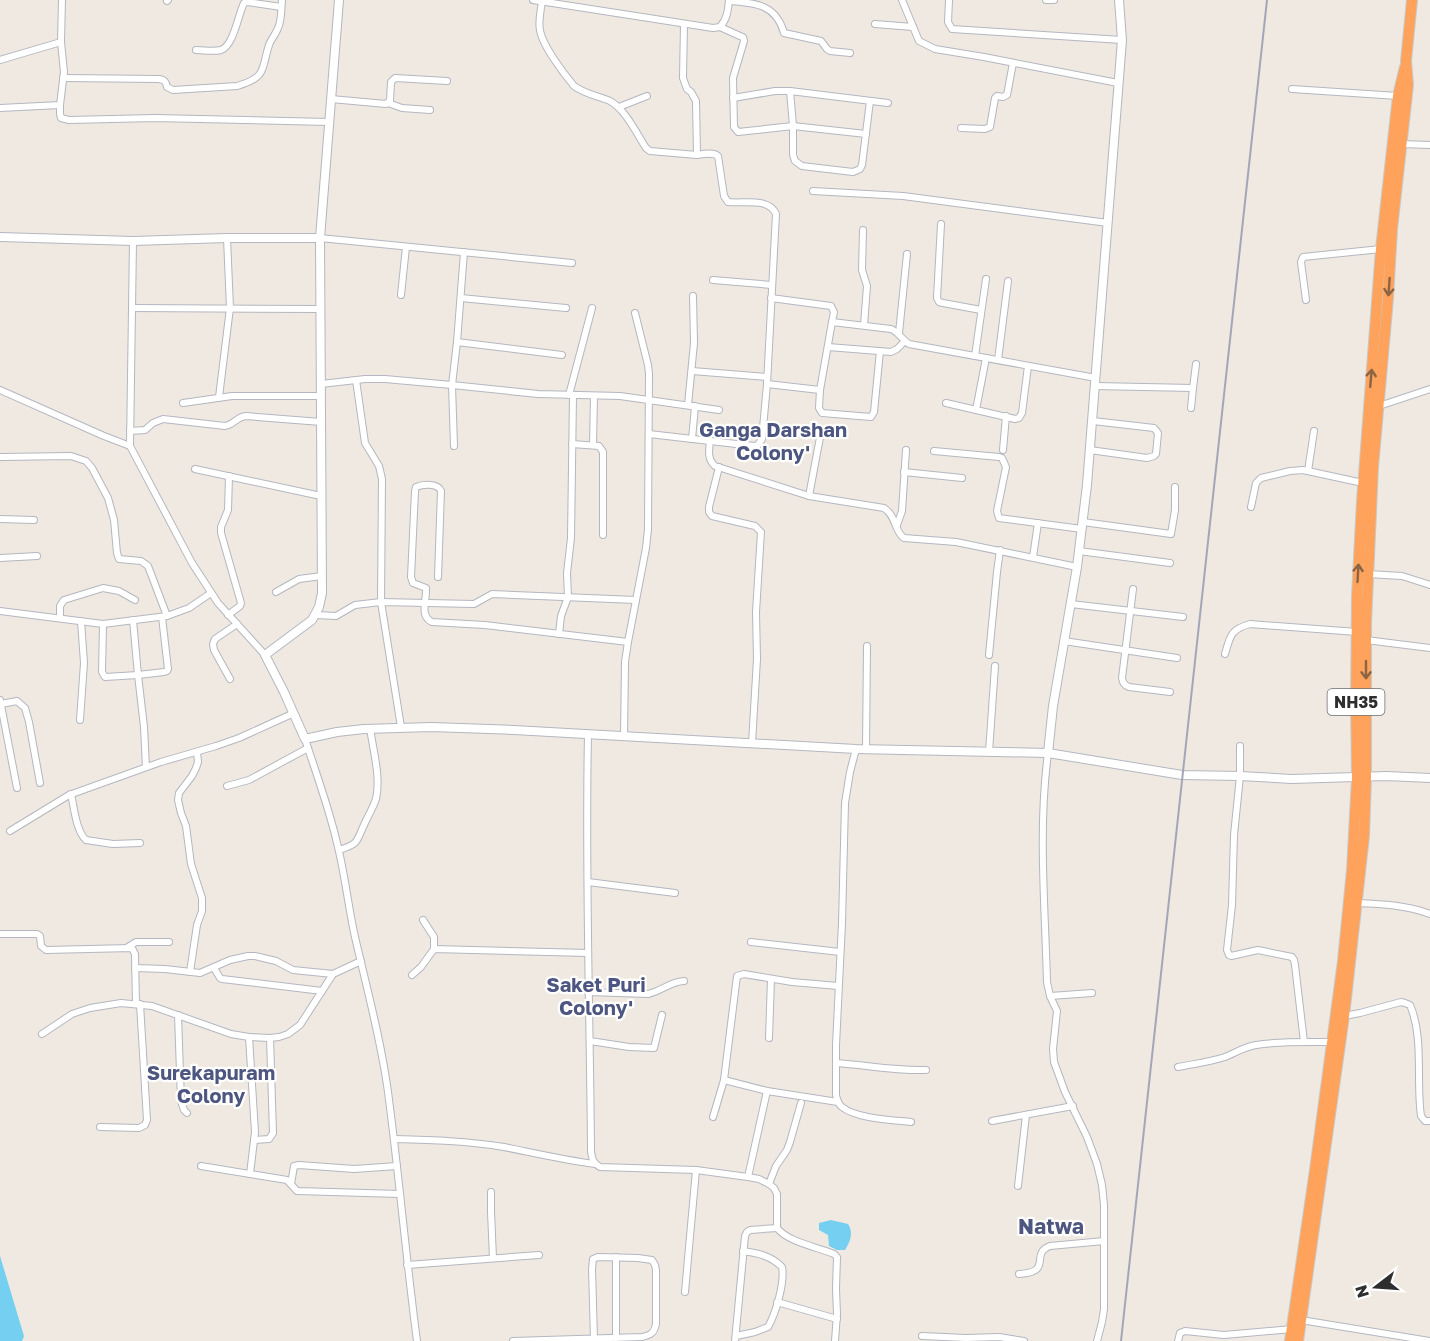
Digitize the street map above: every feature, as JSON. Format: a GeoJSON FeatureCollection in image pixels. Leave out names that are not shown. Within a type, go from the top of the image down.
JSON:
{"type":"FeatureCollection","features":[{"type":"Feature","properties":{"kind":"highway","name":"NH35"},"geometry":{"type":"LineString","coordinates":[[1298,1341],[1344,1016],[1364,836],[1357,632],[1363,483],[1382,249],[1398,96],[1406,61],[1413,0]]}},
{"type":"Feature","properties":{"kind":"highway","name":"NH35"},"geometry":{"type":"LineString","coordinates":[[1290,1341],[1332,1042],[1362,777],[1373,467],[1392,229],[1408,85],[1406,61]]}},
{"type":"Feature","properties":{"kind":"street"},"geometry":{"type":"LineString","coordinates":[[62,0],[61,42],[64,72],[60,105],[61,118],[69,120],[155,118],[329,122]]}},
{"type":"Feature","properties":{"kind":"street"},"geometry":{"type":"LineString","coordinates":[[265,656],[312,620],[319,608],[322,592],[320,238],[339,0]]}},
{"type":"Feature","properties":{"kind":"street"},"geometry":{"type":"LineString","coordinates":[[533,0],[684,24],[720,27],[743,37],[744,41],[733,78],[734,127],[738,132],[793,126],[866,134]]}},
{"type":"Feature","properties":{"kind":"street"},"geometry":{"type":"LineString","coordinates":[[720,27],[727,15],[729,0],[752,3],[761,5],[779,20],[784,33],[821,41],[830,51],[850,53]]}},
{"type":"Feature","properties":{"kind":"street"},"geometry":{"type":"LineString","coordinates":[[902,0],[919,40],[935,50],[1118,83]]}},
{"type":"Feature","properties":{"kind":"street"},"geometry":{"type":"LineString","coordinates":[[949,0],[948,22],[952,29],[1122,40]]}},
{"type":"Feature","properties":{"kind":"street"},"geometry":{"type":"LineString","coordinates":[[1046,0],[1054,0]]}},
{"type":"Feature","properties":{"kind":"street"},"geometry":{"type":"LineString","coordinates":[[1097,1341],[1104,1310],[1102,1185],[1087,1137],[1065,1092],[1054,1062],[1057,1011],[1047,982],[1042,804],[1053,706],[1077,567],[1093,421],[1122,40],[1119,0]]}},
{"type":"Feature","properties":{"kind":"street"},"geometry":{"type":"LineString","coordinates":[[542,2],[539,29],[541,35],[574,87],[610,101],[619,107],[650,151],[697,155],[716,154],[724,196],[728,202],[765,203],[770,205],[776,214],[762,439],[758,445],[649,434]]}},
{"type":"Feature","properties":{"kind":"street"},"geometry":{"type":"LineString","coordinates":[[63,78],[159,79],[164,80],[167,87],[173,90],[237,86],[246,83],[255,78],[265,65],[269,45],[280,25],[282,3],[244,3],[226,46],[217,51],[196,50]]}},
{"type":"Feature","properties":{"kind":"street"},"geometry":{"type":"LineString","coordinates":[[684,24],[683,78],[687,89],[696,101],[697,155]]}},
{"type":"Feature","properties":{"kind":"street"},"geometry":{"type":"LineString","coordinates":[[875,24],[913,27]]}},
{"type":"Feature","properties":{"kind":"street"},"geometry":{"type":"LineString","coordinates":[[0,60],[61,42]]}},
{"type":"Feature","properties":{"kind":"street"},"geometry":{"type":"LineString","coordinates":[[961,129],[990,128],[994,100],[997,96],[1007,95],[1013,63]]}},
{"type":"Feature","properties":{"kind":"street"},"geometry":{"type":"LineString","coordinates":[[388,103],[391,82],[395,78],[447,81]]}},
{"type":"Feature","properties":{"kind":"street"},"geometry":{"type":"LineString","coordinates":[[1292,89],[1398,96]]}},
{"type":"Feature","properties":{"kind":"street"},"geometry":{"type":"LineString","coordinates":[[733,98],[775,91],[790,91],[888,103]]}},
{"type":"Feature","properties":{"kind":"street"},"geometry":{"type":"LineString","coordinates":[[790,91],[793,155],[795,161],[802,166],[853,172],[860,169],[870,101]]}},
{"type":"Feature","properties":{"kind":"street"},"geometry":{"type":"LineString","coordinates":[[619,107],[647,96]]}},
{"type":"Feature","properties":{"kind":"street"},"geometry":{"type":"LineString","coordinates":[[331,99],[382,105],[388,103],[402,108],[430,110]]}},
{"type":"Feature","properties":{"kind":"street"},"geometry":{"type":"LineString","coordinates":[[0,108],[60,105]]}},
{"type":"Feature","properties":{"kind":"street"},"geometry":{"type":"LineString","coordinates":[[1401,144],[1430,145]]}},
{"type":"Feature","properties":{"kind":"street"},"geometry":{"type":"LineString","coordinates":[[813,191],[903,196],[1108,223]]}},
{"type":"Feature","properties":{"kind":"street"},"geometry":{"type":"LineString","coordinates":[[941,224],[937,298],[939,302],[981,310]]}},
{"type":"Feature","properties":{"kind":"street"},"geometry":{"type":"LineString","coordinates":[[862,230],[862,270],[867,286],[864,326]]}},
{"type":"Feature","properties":{"kind":"street"},"geometry":{"type":"LineString","coordinates":[[0,237],[133,241],[320,238],[572,263]]}},
{"type":"Feature","properties":{"kind":"street"},"geometry":{"type":"LineString","coordinates":[[219,397],[230,308],[227,238]]}},
{"type":"Feature","properties":{"kind":"street"},"geometry":{"type":"LineString","coordinates":[[133,241],[130,446],[192,564],[218,603],[265,656],[294,713],[331,816],[350,915],[380,1041],[388,1090],[417,1341]]}},
{"type":"Feature","properties":{"kind":"street"},"geometry":{"type":"LineString","coordinates":[[401,295],[406,247]]}},
{"type":"Feature","properties":{"kind":"street"},"geometry":{"type":"LineString","coordinates":[[1306,300],[1301,262],[1303,256],[1382,249]]}},
{"type":"Feature","properties":{"kind":"street"},"geometry":{"type":"LineString","coordinates":[[454,446],[452,384],[464,252]]}},
{"type":"Feature","properties":{"kind":"street"},"geometry":{"type":"LineString","coordinates":[[899,333],[907,254]]}},
{"type":"Feature","properties":{"kind":"street"},"geometry":{"type":"LineString","coordinates":[[975,356],[986,279]]}},
{"type":"Feature","properties":{"kind":"street"},"geometry":{"type":"LineString","coordinates":[[712,280],[772,285]]}},
{"type":"Feature","properties":{"kind":"street"},"geometry":{"type":"LineString","coordinates":[[998,360],[1008,280]]}},
{"type":"Feature","properties":{"kind":"street"},"geometry":{"type":"LineString","coordinates":[[692,439],[693,296]]}},
{"type":"Feature","properties":{"kind":"street"},"geometry":{"type":"LineString","coordinates":[[461,298],[566,308]]}},
{"type":"Feature","properties":{"kind":"street"},"geometry":{"type":"LineString","coordinates":[[771,298],[831,306],[834,312],[820,390],[819,408],[822,413],[871,417],[874,412],[880,351]]}},
{"type":"Feature","properties":{"kind":"street"},"geometry":{"type":"LineString","coordinates":[[132,308],[320,309]]}},
{"type":"Feature","properties":{"kind":"street"},"geometry":{"type":"LineString","coordinates":[[559,634],[561,616],[568,597],[567,573],[571,538],[571,395],[592,308]]}},
{"type":"Feature","properties":{"kind":"street"},"geometry":{"type":"LineString","coordinates":[[624,737],[625,662],[648,530],[650,382],[635,313]]}},
{"type":"Feature","properties":{"kind":"street"},"geometry":{"type":"LineString","coordinates":[[832,322],[891,328],[909,344],[1028,366],[1096,382],[1193,388]]}},
{"type":"Feature","properties":{"kind":"street"},"geometry":{"type":"LineString","coordinates":[[828,347],[891,352],[905,341]]}},
{"type":"Feature","properties":{"kind":"street"},"geometry":{"type":"LineString","coordinates":[[457,342],[562,355]]}},
{"type":"Feature","properties":{"kind":"street"},"geometry":{"type":"LineString","coordinates":[[976,410],[986,358]]}},
{"type":"Feature","properties":{"kind":"street"},"geometry":{"type":"LineString","coordinates":[[1191,408],[1196,364]]}},
{"type":"Feature","properties":{"kind":"street"},"geometry":{"type":"LineString","coordinates":[[946,403],[1015,419],[1020,416],[1028,366]]}},
{"type":"Feature","properties":{"kind":"street"},"geometry":{"type":"LineString","coordinates":[[692,370],[820,390]]}},
{"type":"Feature","properties":{"kind":"street"},"geometry":{"type":"LineString","coordinates":[[321,384],[385,379],[538,394],[620,396],[719,410]]}},
{"type":"Feature","properties":{"kind":"street"},"geometry":{"type":"LineString","coordinates":[[356,380],[365,443],[378,466],[382,479],[381,602],[400,727]]}},
{"type":"Feature","properties":{"kind":"street"},"geometry":{"type":"LineString","coordinates":[[1379,406],[1430,389]]}},
{"type":"Feature","properties":{"kind":"street"},"geometry":{"type":"LineString","coordinates":[[0,390],[130,446]]}},
{"type":"Feature","properties":{"kind":"street"},"geometry":{"type":"LineString","coordinates":[[183,403],[246,395],[321,396]]}},
{"type":"Feature","properties":{"kind":"street"},"geometry":{"type":"LineString","coordinates":[[593,446],[594,396]]}},
{"type":"Feature","properties":{"kind":"street"},"geometry":{"type":"LineString","coordinates":[[130,431],[145,430],[153,423],[163,419],[225,426],[229,426],[239,417],[246,416],[321,422]]}},
{"type":"Feature","properties":{"kind":"street"},"geometry":{"type":"LineString","coordinates":[[1003,450],[1006,416]]}},
{"type":"Feature","properties":{"kind":"street"},"geometry":{"type":"LineString","coordinates":[[1090,450],[1147,458],[1156,454],[1158,433],[1154,428],[1093,421]]}},
{"type":"Feature","properties":{"kind":"street"},"geometry":{"type":"LineString","coordinates":[[1308,471],[1314,431]]}},
{"type":"Feature","properties":{"kind":"street"},"geometry":{"type":"LineString","coordinates":[[809,496],[821,432]]}},
{"type":"Feature","properties":{"kind":"street"},"geometry":{"type":"LineString","coordinates":[[710,441],[710,459],[715,466],[809,496],[885,508],[893,516],[901,536],[909,539],[956,542],[1077,567]]}},
{"type":"Feature","properties":{"kind":"street"},"geometry":{"type":"LineString","coordinates":[[572,444],[599,446],[603,452],[603,535]]}},
{"type":"Feature","properties":{"kind":"street"},"geometry":{"type":"LineString","coordinates":[[897,525],[902,511],[906,450]]}},
{"type":"Feature","properties":{"kind":"street"},"geometry":{"type":"LineString","coordinates":[[934,451],[1002,458],[1005,467],[997,511],[999,518],[1171,534],[1175,510],[1175,487]]}},
{"type":"Feature","properties":{"kind":"street"},"geometry":{"type":"LineString","coordinates":[[0,457],[71,456],[86,461],[92,468],[108,498],[114,520],[119,559],[141,561],[148,566],[165,616],[168,669],[164,672],[105,677],[102,672],[103,624]]}},
{"type":"Feature","properties":{"kind":"street"},"geometry":{"type":"LineString","coordinates":[[718,467],[709,507],[711,516],[755,526],[761,532],[752,743]]}},
{"type":"Feature","properties":{"kind":"street"},"geometry":{"type":"LineString","coordinates":[[195,469],[321,496]]}},
{"type":"Feature","properties":{"kind":"street"},"geometry":{"type":"LineString","coordinates":[[1251,507],[1256,483],[1261,478],[1290,471],[1308,471],[1363,483]]}},
{"type":"Feature","properties":{"kind":"street"},"geometry":{"type":"LineString","coordinates":[[904,472],[962,478]]}},
{"type":"Feature","properties":{"kind":"street"},"geometry":{"type":"LineString","coordinates":[[228,615],[241,603],[221,533],[228,510],[229,476]]}},
{"type":"Feature","properties":{"kind":"street"},"geometry":{"type":"LineString","coordinates":[[438,577],[441,491],[437,486],[420,485],[415,491],[411,577],[413,584],[426,588],[426,618],[432,622],[475,624],[628,642]]}},
{"type":"Feature","properties":{"kind":"street"},"geometry":{"type":"LineString","coordinates":[[0,519],[34,520]]}},
{"type":"Feature","properties":{"kind":"street"},"geometry":{"type":"LineString","coordinates":[[1033,557],[1038,523]]}},
{"type":"Feature","properties":{"kind":"street"},"geometry":{"type":"LineString","coordinates":[[989,655],[1000,550]]}},
{"type":"Feature","properties":{"kind":"street"},"geometry":{"type":"LineString","coordinates":[[1079,551],[1170,563]]}},
{"type":"Feature","properties":{"kind":"street"},"geometry":{"type":"LineString","coordinates":[[0,558],[38,556]]}},
{"type":"Feature","properties":{"kind":"street"},"geometry":{"type":"LineString","coordinates":[[1368,574],[1402,576],[1430,585]]}},
{"type":"Feature","properties":{"kind":"street"},"geometry":{"type":"LineString","coordinates":[[276,592],[298,579],[322,576]]}},
{"type":"Feature","properties":{"kind":"street"},"geometry":{"type":"LineString","coordinates":[[60,618],[60,606],[64,600],[103,588],[119,591],[135,600]]}},
{"type":"Feature","properties":{"kind":"street"},"geometry":{"type":"LineString","coordinates":[[1133,590],[1123,683],[1125,686],[1170,692]]}},
{"type":"Feature","properties":{"kind":"street"},"geometry":{"type":"LineString","coordinates":[[0,611],[103,624],[165,616],[189,608],[212,593]]}},
{"type":"Feature","properties":{"kind":"street"},"geometry":{"type":"LineString","coordinates":[[316,615],[336,615],[355,605],[381,602],[474,604],[492,594],[636,600]]}},
{"type":"Feature","properties":{"kind":"street"},"geometry":{"type":"LineString","coordinates":[[1071,604],[1183,616]]}},
{"type":"Feature","properties":{"kind":"street"},"geometry":{"type":"LineString","coordinates":[[134,620],[146,767]]}},
{"type":"Feature","properties":{"kind":"street"},"geometry":{"type":"LineString","coordinates":[[81,621],[84,663],[81,720]]}},
{"type":"Feature","properties":{"kind":"street"},"geometry":{"type":"LineString","coordinates":[[230,679],[213,644],[215,639],[237,624]]}},
{"type":"Feature","properties":{"kind":"street"},"geometry":{"type":"LineString","coordinates":[[1225,654],[1229,638],[1234,631],[1240,626],[1250,624],[1357,632]]}},
{"type":"Feature","properties":{"kind":"street"},"geometry":{"type":"LineString","coordinates":[[1366,640],[1430,648]]}},
{"type":"Feature","properties":{"kind":"street"},"geometry":{"type":"LineString","coordinates":[[1064,641],[1177,658]]}},
{"type":"Feature","properties":{"kind":"street"},"geometry":{"type":"LineString","coordinates":[[867,646],[861,749],[850,772],[845,803],[836,1095],[838,1102],[849,1112],[911,1122]]}},
{"type":"Feature","properties":{"kind":"street"},"geometry":{"type":"LineString","coordinates":[[989,752],[995,666]]}},
{"type":"Feature","properties":{"kind":"street"},"geometry":{"type":"LineString","coordinates":[[17,788],[1,702],[17,701],[25,708],[40,783]]}},
{"type":"Feature","properties":{"kind":"street"},"geometry":{"type":"LineString","coordinates":[[10,831],[71,794],[146,767],[239,738],[294,713]]}},
{"type":"Feature","properties":{"kind":"street"},"geometry":{"type":"LineString","coordinates":[[227,786],[249,780],[306,743],[337,732],[400,727],[503,730],[861,749],[1048,753],[1182,775],[1292,779],[1387,776],[1430,778]]}},
{"type":"Feature","properties":{"kind":"street"},"geometry":{"type":"LineString","coordinates":[[339,850],[357,842],[375,802],[377,778],[370,728]]}},
{"type":"Feature","properties":{"kind":"street"},"geometry":{"type":"LineString","coordinates":[[588,735],[586,802],[588,992],[591,1151],[595,1164]]}},
{"type":"Feature","properties":{"kind":"street"},"geometry":{"type":"LineString","coordinates":[[1240,746],[1232,905],[1227,950],[1231,956],[1258,950],[1292,957],[1295,965],[1304,1042]]}},
{"type":"Feature","properties":{"kind":"street"},"geometry":{"type":"LineString","coordinates":[[190,972],[197,925],[202,911],[202,898],[191,864],[186,826],[178,793],[196,768],[198,762],[196,752]]}},
{"type":"Feature","properties":{"kind":"street"},"geometry":{"type":"LineString","coordinates":[[71,794],[83,838],[113,844],[140,843]]}},
{"type":"Feature","properties":{"kind":"street"},"geometry":{"type":"LineString","coordinates":[[588,882],[675,892]]}},
{"type":"Feature","properties":{"kind":"street"},"geometry":{"type":"LineString","coordinates":[[1357,903],[1394,904],[1430,914]]}},
{"type":"Feature","properties":{"kind":"street"},"geometry":{"type":"LineString","coordinates":[[412,975],[434,949],[434,937],[423,920]]}},
{"type":"Feature","properties":{"kind":"street"},"geometry":{"type":"LineString","coordinates":[[0,934],[38,934],[41,946],[46,950],[128,947],[134,950],[147,1120],[145,1125],[139,1128],[99,1127]]}},
{"type":"Feature","properties":{"kind":"street"},"geometry":{"type":"LineString","coordinates":[[128,947],[136,942],[169,942]]}},
{"type":"Feature","properties":{"kind":"street"},"geometry":{"type":"LineString","coordinates":[[751,942],[840,952]]}},
{"type":"Feature","properties":{"kind":"street"},"geometry":{"type":"LineString","coordinates":[[434,949],[588,953]]}},
{"type":"Feature","properties":{"kind":"street"},"geometry":{"type":"LineString","coordinates":[[135,968],[200,973],[230,960],[255,956],[276,961],[293,970],[333,974],[361,961]]}},
{"type":"Feature","properties":{"kind":"street"},"geometry":{"type":"LineString","coordinates":[[214,968],[222,979],[322,991]]}},
{"type":"Feature","properties":{"kind":"street"},"geometry":{"type":"LineString","coordinates":[[42,1034],[72,1014],[81,1011],[112,1004],[138,1004],[152,1006],[231,1035],[279,1037],[288,1034],[300,1024],[333,974]]}},
{"type":"Feature","properties":{"kind":"street"},"geometry":{"type":"LineString","coordinates":[[713,1117],[724,1080],[737,976],[744,974],[838,986]]}},
{"type":"Feature","properties":{"kind":"street"},"geometry":{"type":"LineString","coordinates":[[769,1038],[771,979]]}},
{"type":"Feature","properties":{"kind":"street"},"geometry":{"type":"LineString","coordinates":[[588,992],[648,994],[675,981],[684,981]]}},
{"type":"Feature","properties":{"kind":"street"},"geometry":{"type":"LineString","coordinates":[[1050,996],[1092,993]]}},
{"type":"Feature","properties":{"kind":"street"},"geometry":{"type":"LineString","coordinates":[[1344,1016],[1401,1002],[1410,1005],[1419,1053],[1421,1116],[1425,1121],[1430,1121]]}},
{"type":"Feature","properties":{"kind":"street"},"geometry":{"type":"LineString","coordinates":[[178,1015],[181,1101],[187,1113]]}},
{"type":"Feature","properties":{"kind":"street"},"geometry":{"type":"LineString","coordinates":[[590,1041],[654,1048],[662,1015]]}},
{"type":"Feature","properties":{"kind":"street"},"geometry":{"type":"LineString","coordinates":[[249,1037],[254,1140],[250,1174]]}},
{"type":"Feature","properties":{"kind":"street"},"geometry":{"type":"LineString","coordinates":[[254,1140],[269,1139],[273,1133],[270,1038]]}},
{"type":"Feature","properties":{"kind":"street"},"geometry":{"type":"LineString","coordinates":[[1178,1067],[1219,1058],[1242,1048],[1257,1045],[1332,1042]]}},
{"type":"Feature","properties":{"kind":"street"},"geometry":{"type":"LineString","coordinates":[[836,1063],[926,1070]]}},
{"type":"Feature","properties":{"kind":"street"},"geometry":{"type":"LineString","coordinates":[[724,1080],[767,1091],[838,1102]]}},
{"type":"Feature","properties":{"kind":"street"},"geometry":{"type":"LineString","coordinates":[[748,1177],[767,1091]]}},
{"type":"Feature","properties":{"kind":"street"},"geometry":{"type":"LineString","coordinates":[[769,1184],[776,1166],[787,1150],[801,1103]]}},
{"type":"Feature","properties":{"kind":"street"},"geometry":{"type":"LineString","coordinates":[[992,1121],[1073,1106]]}},
{"type":"Feature","properties":{"kind":"street"},"geometry":{"type":"LineString","coordinates":[[1018,1186],[1026,1115]]}},
{"type":"Feature","properties":{"kind":"street"},"geometry":{"type":"LineString","coordinates":[[394,1139],[454,1141],[506,1148],[609,1168],[696,1170],[748,1177],[769,1184],[777,1194],[777,1227],[780,1231],[791,1238],[837,1257],[835,1341]]}},
{"type":"Feature","properties":{"kind":"street"},"geometry":{"type":"LineString","coordinates":[[291,1184],[294,1166],[299,1164],[354,1169],[397,1166]]}},
{"type":"Feature","properties":{"kind":"street"},"geometry":{"type":"LineString","coordinates":[[201,1166],[287,1180],[297,1191],[400,1194]]}},
{"type":"Feature","properties":{"kind":"street"},"geometry":{"type":"LineString","coordinates":[[685,1292],[696,1170]]}},
{"type":"Feature","properties":{"kind":"street"},"geometry":{"type":"LineString","coordinates":[[491,1192],[493,1258]]}},
{"type":"Feature","properties":{"kind":"street"},"geometry":{"type":"LineString","coordinates":[[743,1251],[760,1254],[778,1262],[783,1273],[777,1302],[768,1327],[735,1339],[743,1251],[744,1240],[747,1232],[777,1227]]}},
{"type":"Feature","properties":{"kind":"street"},"geometry":{"type":"LineString","coordinates":[[1019,1274],[1035,1272],[1042,1251],[1050,1246],[1104,1241]]}},
{"type":"Feature","properties":{"kind":"street"},"geometry":{"type":"LineString","coordinates":[[407,1265],[539,1255]]}},
{"type":"Feature","properties":{"kind":"street"},"geometry":{"type":"LineString","coordinates":[[616,1257],[616,1338]]}},
{"type":"Feature","properties":{"kind":"street"},"geometry":{"type":"LineString","coordinates":[[513,1341],[594,1339],[642,1337],[650,1335],[654,1332],[656,1324],[656,1270],[652,1260],[616,1257],[593,1259],[594,1339]]}},
{"type":"Feature","properties":{"kind":"street"},"geometry":{"type":"LineString","coordinates":[[777,1302],[837,1319]]}},
{"type":"Feature","properties":{"kind":"street"},"geometry":{"type":"LineString","coordinates":[[1301,1320],[1430,1341]]}},
{"type":"Feature","properties":{"kind":"street"},"geometry":{"type":"LineString","coordinates":[[1178,1341],[1180,1333],[1185,1331],[1231,1335],[1292,1329]]}},
{"type":"Feature","properties":{"kind":"street"},"geometry":{"type":"LineString","coordinates":[[922,1336],[999,1337],[1024,1341]]}},
{"type":"Feature","properties":{"kind":"water"},"geometry":{"type":"Polygon","coordinates":[[[831,1220],[848,1224],[850,1227],[851,1237],[845,1250],[837,1250],[829,1246],[828,1235],[819,1230],[819,1223],[831,1220]]]}},
{"type":"Feature","properties":{"kind":"water"},"geometry":{"type":"Polygon","coordinates":[[[0,1256],[24,1336],[22,1341],[0,1341],[0,1256]]]}},
{"type":"Feature","properties":{"kind":"railway"},"geometry":{"type":"LineString","coordinates":[[1121,1341],[1267,0]]}},
{"type":"Feature","properties":{"kind":"district","name":"Ganga Darshan Colony'"},"geometry":{"type":"Point","coordinates":[773,442]}},
{"type":"Feature","properties":{"kind":"district","name":"Saket Puri Colony'"},"geometry":{"type":"Point","coordinates":[596,996]}},
{"type":"Feature","properties":{"kind":"district","name":"Surekapuram Colony"},"geometry":{"type":"Point","coordinates":[211,1084]}},
{"type":"Feature","properties":{"kind":"district","name":"Natwa"},"geometry":{"type":"Point","coordinates":[1051,1227]}}]}
